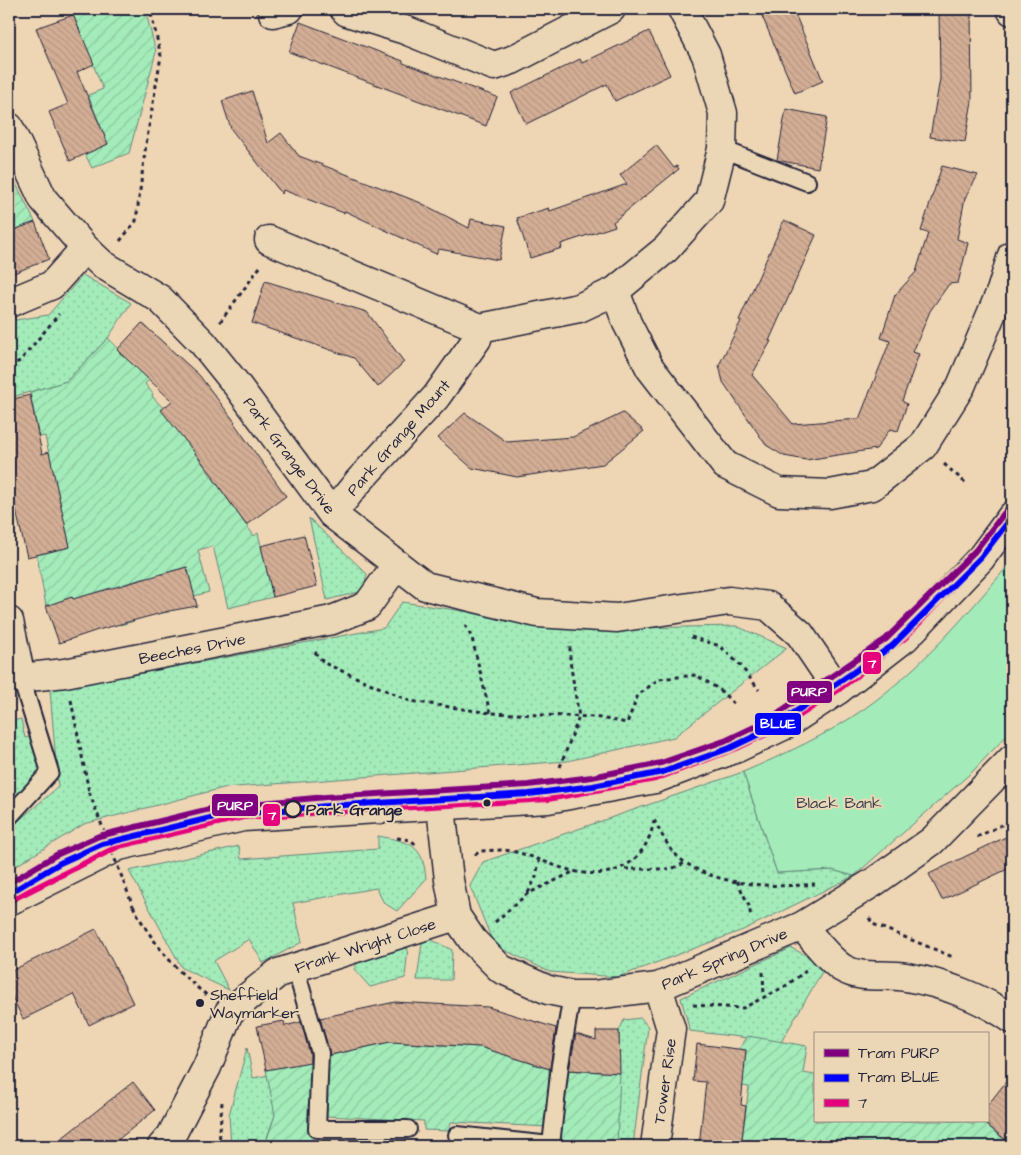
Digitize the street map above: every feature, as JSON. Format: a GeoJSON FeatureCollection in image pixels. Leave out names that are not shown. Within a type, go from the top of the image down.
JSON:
{"type":"FeatureCollection","features":[{"type":"Feature","properties":{"kind":"street"},"geometry":{"type":"LineString","coordinates":[[344,9],[347,12],[405,30],[494,66],[512,60],[611,9]]}},
{"type":"Feature","properties":{"kind":"street"},"geometry":{"type":"LineString","coordinates":[[269,240],[480,328],[579,308],[615,292],[666,249],[709,201],[722,149],[723,113],[706,55],[682,9]]}},
{"type":"Feature","properties":{"kind":"street","name":"Park Grange Drive"},"geometry":{"type":"LineString","coordinates":[[9,127],[43,199],[94,256],[160,299],[203,343],[247,398],[332,514],[425,586],[537,613],[617,618],[729,601],[768,606],[800,634],[838,690]]}},
{"type":"Feature","properties":{"kind":"street"},"geometry":{"type":"LineString","coordinates":[[9,303],[52,285],[94,256]]}},
{"type":"Feature","properties":{"kind":"street"},"geometry":{"type":"LineString","coordinates":[[615,292],[627,323],[650,368],[725,465],[779,492],[830,494],[872,486],[923,446],[961,386],[1001,291],[1012,256]]}},
{"type":"Feature","properties":{"kind":"street","name":"Park Grange Mount"},"geometry":{"type":"LineString","coordinates":[[332,514],[358,482],[436,397],[478,339],[480,328]]}},
{"type":"Feature","properties":{"kind":"street"},"geometry":{"type":"LineString","coordinates":[[9,901],[119,846],[244,817],[441,807],[548,799],[655,779],[737,748],[786,726],[838,690],[905,638],[981,558],[1012,516]]}},
{"type":"Feature","properties":{"kind":"street","name":"Beeches Drive"},"geometry":{"type":"LineString","coordinates":[[21,678],[65,673],[332,620],[367,606],[397,564]]}},
{"type":"Feature","properties":{"kind":"street"},"geometry":{"type":"LineString","coordinates":[[9,621],[21,678]]}},
{"type":"Feature","properties":{"kind":"street","name":"Park Spring Drive"},"geometry":{"type":"LineString","coordinates":[[441,807],[449,880],[456,916],[473,941],[501,969],[548,990],[572,995],[661,995],[756,944],[802,926],[858,892],[932,841],[1012,758]]}},
{"type":"Feature","properties":{"kind":"street","name":"Frank Wright Close"},"geometry":{"type":"LineString","coordinates":[[229,1012],[278,973],[456,916]]}},
{"type":"Feature","properties":{"kind":"street","name":"Park Spring Drive"},"geometry":{"type":"LineString","coordinates":[[802,926],[842,968],[862,976],[905,977],[952,990],[993,1006],[1012,1020]]}},
{"type":"Feature","properties":{"kind":"street","name":"Tower Rise"},"geometry":{"type":"LineString","coordinates":[[654,1146],[671,1029],[661,995]]}},
{"type":"Feature","properties":{"kind":"street"},"geometry":{"type":"LineString","coordinates":[[162,1146],[171,1136],[208,1067],[229,1012]]}},
{"type":"Feature","properties":{"kind":"lane"},"geometry":{"type":"LineString","coordinates":[[722,149],[807,182]]}},
{"type":"Feature","properties":{"kind":"lane"},"geometry":{"type":"LineString","coordinates":[[9,817],[50,772],[21,678]]}},
{"type":"Feature","properties":{"kind":"lane"},"geometry":{"type":"LineString","coordinates":[[296,967],[320,1053],[317,1129],[408,1129]]}},
{"type":"Feature","properties":{"kind":"lane"},"geometry":{"type":"LineString","coordinates":[[457,1135],[552,1145],[560,1065],[572,995]]}},
{"type":"Feature","properties":{"kind":"path"},"geometry":{"type":"LineString","coordinates":[[94,256],[136,220],[146,144],[161,56],[150,9]]}},
{"type":"Feature","properties":{"kind":"path"},"geometry":{"type":"LineString","coordinates":[[203,343],[259,272]]}},
{"type":"Feature","properties":{"kind":"path"},"geometry":{"type":"LineString","coordinates":[[9,366],[20,361],[65,306],[64,300],[52,285]]}},
{"type":"Feature","properties":{"kind":"path"},"geometry":{"type":"LineString","coordinates":[[447,592],[472,638],[490,713]]}},
{"type":"Feature","properties":{"kind":"path"},"geometry":{"type":"LineString","coordinates":[[293,628],[324,663],[410,701],[490,713],[594,717],[627,723],[638,695],[659,679],[696,675],[720,690],[735,705]]}},
{"type":"Feature","properties":{"kind":"path"},"geometry":{"type":"LineString","coordinates":[[558,773],[579,717],[570,661],[570,644]]}},
{"type":"Feature","properties":{"kind":"path"},"geometry":{"type":"LineString","coordinates":[[65,673],[88,792],[133,906],[144,928],[186,980],[229,1012]]}},
{"type":"Feature","properties":{"kind":"path"},"geometry":{"type":"LineString","coordinates":[[624,869],[643,851],[652,836],[654,820],[668,846],[686,863],[713,875],[737,881],[793,886],[819,884]]}},
{"type":"Feature","properties":{"kind":"path"},"geometry":{"type":"LineString","coordinates":[[972,840],[1012,820]]}},
{"type":"Feature","properties":{"kind":"path"},"geometry":{"type":"LineString","coordinates":[[394,838],[411,840],[421,852]]}},
{"type":"Feature","properties":{"kind":"path"},"geometry":{"type":"LineString","coordinates":[[449,880],[472,877],[470,860],[480,851],[511,851],[574,872],[590,874],[624,869],[671,870],[686,863]]}},
{"type":"Feature","properties":{"kind":"path"},"geometry":{"type":"LineString","coordinates":[[527,894],[536,877],[539,861]]}},
{"type":"Feature","properties":{"kind":"path"},"geometry":{"type":"LineString","coordinates":[[473,941],[527,894],[574,872]]}},
{"type":"Feature","properties":{"kind":"path"},"geometry":{"type":"LineString","coordinates":[[737,881],[749,906],[756,944]]}},
{"type":"Feature","properties":{"kind":"path"},"geometry":{"type":"LineString","coordinates":[[858,892],[865,913],[873,924],[959,961]]}},
{"type":"Feature","properties":{"kind":"path"},"geometry":{"type":"LineString","coordinates":[[661,995],[743,1008],[784,987],[803,974],[826,952]]}},
{"type":"Feature","properties":{"kind":"green space"},"geometry":{"type":"Polygon","coordinates":[[[71,9],[145,9],[156,52],[129,153],[92,168],[85,154],[108,144],[88,95],[103,89],[71,9]]]}},
{"type":"Feature","properties":{"kind":"green space"},"geometry":{"type":"Polygon","coordinates":[[[11,174],[35,222],[9,232],[9,175],[11,174]]]}},
{"type":"Feature","properties":{"kind":"green space"},"geometry":{"type":"Polygon","coordinates":[[[83,275],[131,303],[108,338],[67,381],[9,398],[9,321],[48,315],[83,275]]]}},
{"type":"Feature","properties":{"kind":"green space"},"geometry":{"type":"Polygon","coordinates":[[[108,338],[149,380],[145,384],[153,394],[152,396],[163,408],[254,536],[258,533],[273,597],[228,608],[213,546],[198,550],[209,592],[194,596],[187,567],[161,574],[169,612],[156,614],[146,578],[124,584],[134,621],[120,625],[110,588],[88,595],[93,612],[79,616],[72,597],[46,606],[37,555],[70,547],[45,436],[39,437],[30,392],[67,381],[108,338]]]}},
{"type":"Feature","properties":{"kind":"green space"},"geometry":{"type":"Polygon","coordinates":[[[309,518],[367,574],[363,591],[327,600],[309,518]]]}},
{"type":"Feature","properties":{"kind":"green space","name":"Black Bank"},"geometry":{"type":"Polygon","coordinates":[[[1012,561],[1012,730],[972,772],[854,876],[832,870],[777,873],[743,772],[821,736],[864,709],[885,693],[943,640],[1012,561]]]}},
{"type":"Feature","properties":{"kind":"green space"},"geometry":{"type":"Polygon","coordinates":[[[402,602],[584,629],[736,626],[787,648],[674,737],[567,761],[223,788],[84,824],[9,870],[9,829],[58,787],[50,690],[384,628],[402,602]]]}},
{"type":"Feature","properties":{"kind":"green space"},"geometry":{"type":"Polygon","coordinates":[[[21,719],[25,738],[32,736],[43,770],[22,796],[9,801],[9,722],[21,719]]]}},
{"type":"Feature","properties":{"kind":"green space"},"geometry":{"type":"Polygon","coordinates":[[[743,772],[777,873],[832,870],[854,876],[743,930],[618,977],[550,972],[494,945],[470,886],[483,862],[743,772]]]}},
{"type":"Feature","properties":{"kind":"green space"},"geometry":{"type":"Polygon","coordinates":[[[378,836],[398,840],[412,846],[422,858],[426,879],[397,911],[384,903],[376,888],[293,903],[302,942],[263,963],[249,939],[214,961],[229,990],[182,968],[129,871],[239,846],[241,859],[378,849],[378,836]]]}},
{"type":"Feature","properties":{"kind":"green space"},"geometry":{"type":"Polygon","coordinates":[[[430,939],[452,950],[451,980],[417,980],[422,943],[430,939]]]}},
{"type":"Feature","properties":{"kind":"green space"},"geometry":{"type":"Polygon","coordinates":[[[408,947],[405,978],[370,987],[354,969],[357,963],[408,947]]]}},
{"type":"Feature","properties":{"kind":"green space"},"geometry":{"type":"Polygon","coordinates":[[[791,948],[826,965],[781,1042],[690,1031],[681,998],[791,948]]]}},
{"type":"Feature","properties":{"kind":"green space"},"geometry":{"type":"Polygon","coordinates":[[[641,1018],[648,1027],[633,1146],[617,1146],[619,1031],[624,1020],[641,1018]]]}},
{"type":"Feature","properties":{"kind":"green space"},"geometry":{"type":"Polygon","coordinates":[[[748,1036],[807,1046],[803,1073],[814,1075],[814,1122],[967,1122],[973,1125],[974,1122],[983,1122],[1012,1146],[920,1146],[884,1140],[883,1145],[837,1139],[835,1146],[741,1146],[749,1087],[742,1086],[746,1050],[739,1049],[748,1036]]]}},
{"type":"Feature","properties":{"kind":"green space"},"geometry":{"type":"Polygon","coordinates":[[[399,1040],[404,1043],[481,1047],[549,1069],[548,1127],[451,1122],[449,1131],[424,1130],[424,1121],[326,1116],[324,1093],[327,1056],[399,1040]]]}},
{"type":"Feature","properties":{"kind":"green space"},"geometry":{"type":"Polygon","coordinates":[[[247,1048],[253,1078],[269,1075],[275,1115],[264,1146],[231,1146],[229,1115],[247,1048]]]}},
{"type":"Feature","properties":{"kind":"green space"},"geometry":{"type":"Polygon","coordinates":[[[317,1060],[311,1095],[313,1146],[265,1145],[275,1115],[266,1070],[317,1060]]]}},
{"type":"Feature","properties":{"kind":"green space"},"geometry":{"type":"Polygon","coordinates":[[[563,1070],[620,1073],[617,1146],[560,1146],[563,1070]]]}},
{"type":"Feature","properties":{"kind":"building"},"geometry":{"type":"Polygon","coordinates":[[[759,9],[793,9],[823,81],[795,93],[759,9]]]}},
{"type":"Feature","properties":{"kind":"building"},"geometry":{"type":"Polygon","coordinates":[[[939,9],[971,9],[972,101],[965,142],[930,137],[940,79],[939,9]]]}},
{"type":"Feature","properties":{"kind":"building"},"geometry":{"type":"Polygon","coordinates":[[[73,15],[94,64],[77,72],[108,144],[70,161],[49,112],[68,104],[36,28],[73,15]]]}},
{"type":"Feature","properties":{"kind":"building"},"geometry":{"type":"Polygon","coordinates":[[[300,22],[403,61],[403,63],[497,97],[486,126],[289,52],[300,22]]]}},
{"type":"Feature","properties":{"kind":"building"},"geometry":{"type":"Polygon","coordinates":[[[649,31],[670,75],[615,101],[607,84],[526,124],[511,93],[580,59],[582,63],[649,31]]]}},
{"type":"Feature","properties":{"kind":"building"},"geometry":{"type":"Polygon","coordinates":[[[252,91],[268,143],[281,133],[299,156],[421,203],[469,228],[471,219],[506,226],[499,260],[439,249],[436,254],[345,211],[344,213],[283,190],[282,194],[231,129],[222,101],[252,91]]]}},
{"type":"Feature","properties":{"kind":"building"},"geometry":{"type":"Polygon","coordinates":[[[786,109],[827,117],[818,168],[777,160],[786,109]]]}},
{"type":"Feature","properties":{"kind":"building"},"geometry":{"type":"Polygon","coordinates":[[[656,145],[674,168],[677,166],[679,169],[613,222],[615,226],[561,244],[562,248],[530,258],[517,218],[549,208],[550,211],[627,184],[620,175],[656,145]]]}},
{"type":"Feature","properties":{"kind":"building"},"geometry":{"type":"Polygon","coordinates":[[[942,166],[978,175],[965,198],[957,239],[968,243],[958,283],[949,284],[930,311],[913,352],[919,354],[902,401],[907,404],[898,431],[890,429],[876,449],[806,460],[784,456],[766,445],[723,382],[719,365],[741,321],[739,320],[784,220],[816,235],[769,341],[771,341],[752,375],[793,424],[859,419],[890,341],[881,338],[895,295],[916,272],[928,233],[921,231],[942,166]]]}},
{"type":"Feature","properties":{"kind":"building"},"geometry":{"type":"Polygon","coordinates":[[[35,222],[49,259],[9,275],[9,232],[35,222]]]}},
{"type":"Feature","properties":{"kind":"building"},"geometry":{"type":"Polygon","coordinates":[[[265,281],[367,312],[404,362],[378,387],[354,358],[252,323],[265,281]]]}},
{"type":"Feature","properties":{"kind":"building"},"geometry":{"type":"Polygon","coordinates":[[[142,323],[199,375],[235,422],[286,496],[246,525],[214,477],[161,410],[172,401],[117,350],[142,323]]]}},
{"type":"Feature","properties":{"kind":"building"},"geometry":{"type":"Polygon","coordinates":[[[30,395],[42,454],[49,452],[70,547],[27,557],[9,481],[9,400],[30,395]]]}},
{"type":"Feature","properties":{"kind":"building"},"geometry":{"type":"Polygon","coordinates":[[[465,413],[507,442],[573,437],[623,413],[644,431],[603,464],[517,477],[472,468],[438,438],[465,413]]]}},
{"type":"Feature","properties":{"kind":"building"},"geometry":{"type":"Polygon","coordinates":[[[304,535],[317,586],[273,597],[261,546],[304,535]]]}},
{"type":"Feature","properties":{"kind":"building"},"geometry":{"type":"Polygon","coordinates":[[[187,567],[197,606],[169,611],[98,630],[59,643],[46,606],[72,597],[73,599],[187,567]]]}},
{"type":"Feature","properties":{"kind":"building"},"geometry":{"type":"Polygon","coordinates":[[[1012,834],[1012,867],[942,900],[929,874],[1012,834]]]}},
{"type":"Feature","properties":{"kind":"building"},"geometry":{"type":"Polygon","coordinates":[[[96,929],[133,1003],[89,1025],[74,994],[23,1019],[9,991],[9,972],[96,929]]]}},
{"type":"Feature","properties":{"kind":"building"},"geometry":{"type":"Polygon","coordinates":[[[395,1002],[488,1007],[556,1028],[550,1069],[480,1047],[390,1042],[330,1055],[320,1018],[395,1002]]]}},
{"type":"Feature","properties":{"kind":"building"},"geometry":{"type":"Polygon","coordinates":[[[284,1021],[285,1026],[301,1022],[310,1054],[310,1062],[266,1070],[257,1026],[284,1021]]]}},
{"type":"Feature","properties":{"kind":"building"},"geometry":{"type":"Polygon","coordinates":[[[596,1031],[619,1031],[620,1073],[569,1070],[576,1034],[596,1040],[596,1031]]]}},
{"type":"Feature","properties":{"kind":"building"},"geometry":{"type":"Polygon","coordinates":[[[697,1044],[746,1050],[741,1105],[746,1106],[741,1146],[699,1146],[706,1082],[693,1081],[697,1044]]]}},
{"type":"Feature","properties":{"kind":"building"},"geometry":{"type":"Polygon","coordinates":[[[1012,1074],[1012,1145],[987,1125],[988,1105],[1012,1074]]]}},
{"type":"Feature","properties":{"kind":"building"},"geometry":{"type":"Polygon","coordinates":[[[133,1082],[155,1110],[110,1146],[52,1146],[133,1082]]]}},
{"type":"Feature","properties":{"kind":"tram line","name":"PURP"},"geometry":{"type":"LineString","coordinates":[[9,883],[56,855],[99,836],[218,807],[326,797],[528,785],[592,777],[661,763],[727,740],[765,722],[886,639],[975,551],[1012,503]]}},
{"type":"Feature","properties":{"kind":"tram line","name":"BLUE"},"geometry":{"type":"LineString","coordinates":[[13,891],[60,863],[102,844],[219,816],[327,806],[529,794],[593,786],[663,772],[730,748],[770,729],[892,646],[981,557],[1012,517]]}},
{"type":"Feature","properties":{"kind":"transit line","name":"7"},"geometry":{"type":"LineString","coordinates":[[9,901],[119,846],[243,817],[548,799],[655,779],[737,748],[785,725],[838,690],[905,638],[981,558],[1012,516]]}},
{"type":"Feature","properties":{"kind":"place","name":"Park Grange"},"geometry":{"type":"Point","coordinates":[293,809]}},
{"type":"Feature","properties":{"kind":"place","name":"Sheffield Waymarker"},"geometry":{"type":"Point","coordinates":[200,1003]}}]}
